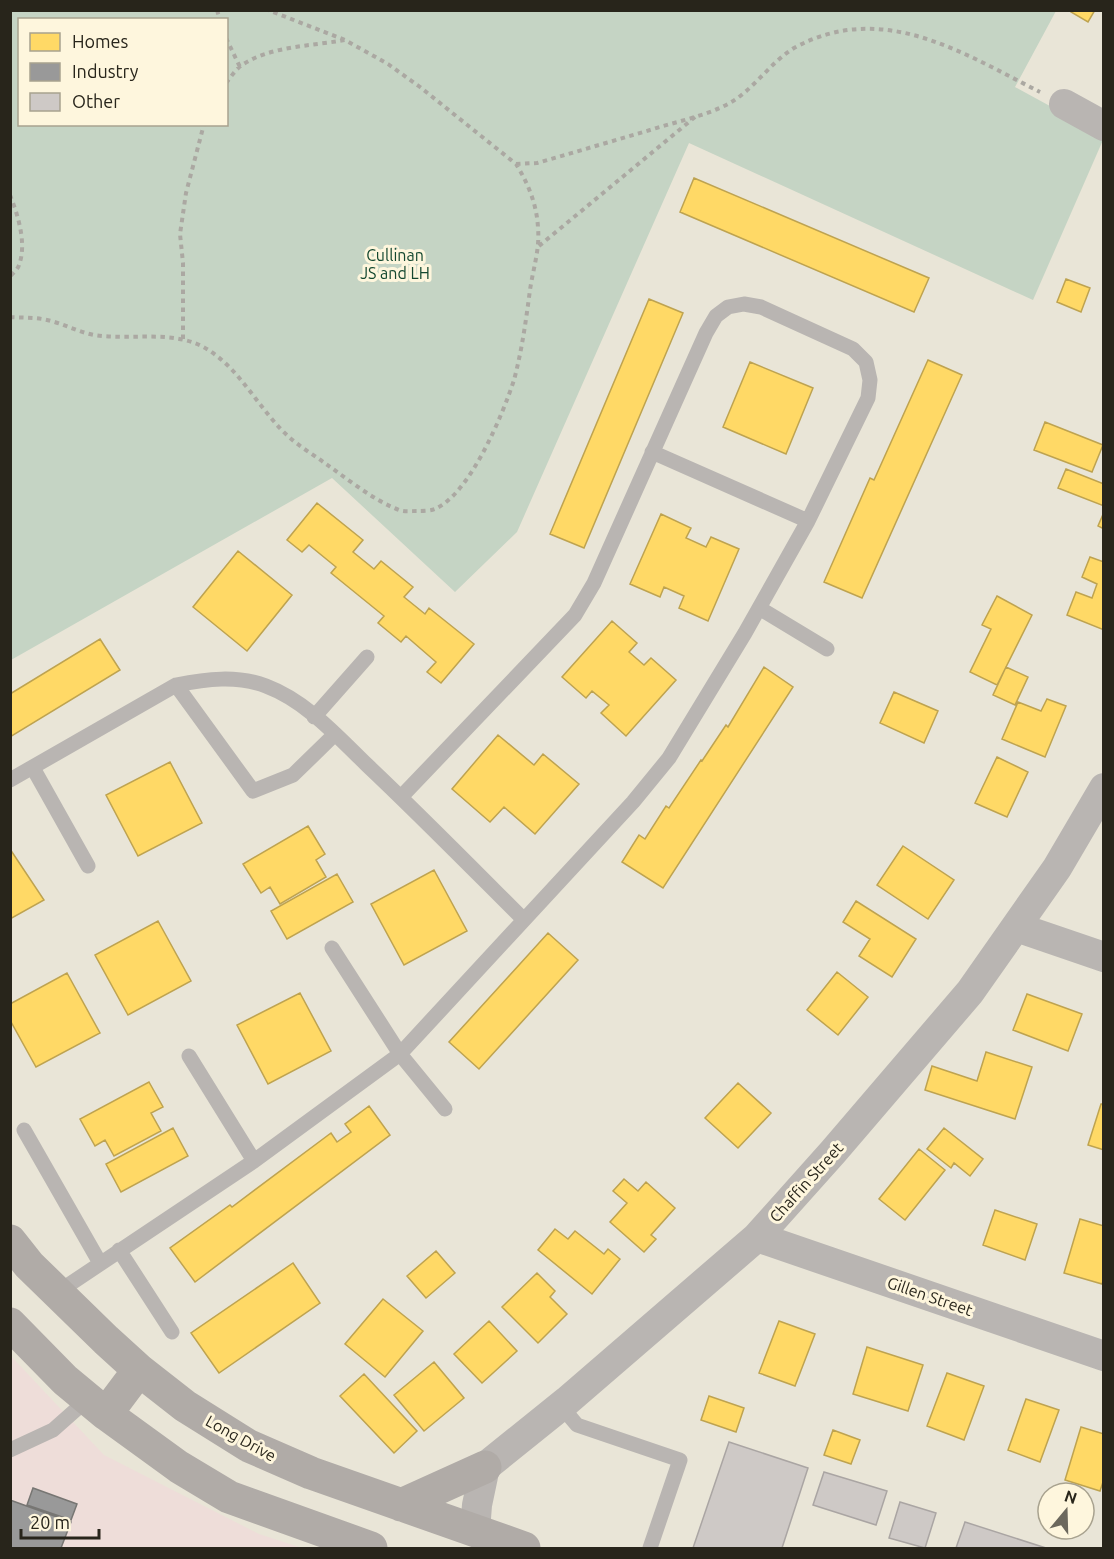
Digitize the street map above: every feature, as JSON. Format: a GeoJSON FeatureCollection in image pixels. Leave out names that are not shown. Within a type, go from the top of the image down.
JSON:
{"type":"FeatureCollection","features":[{"type":"Feature","properties":{"kind":"main road","name":"Long Drive"},"geometry":{"type":"LineString","coordinates":[[10,1241],[29,1265],[139,1370],[185,1406],[249,1446],[311,1473],[524,1548]]}},
{"type":"Feature","properties":{"kind":"main road"},"geometry":{"type":"LineString","coordinates":[[10,1324],[65,1380],[179,1467],[229,1497],[370,1548]]}},
{"type":"Feature","properties":{"kind":"main road"},"geometry":{"type":"LineString","coordinates":[[97,1406],[139,1370]]}},
{"type":"Feature","properties":{"kind":"main road"},"geometry":{"type":"LineString","coordinates":[[402,1505],[485,1467]]}},
{"type":"Feature","properties":{"kind":"street"},"geometry":{"type":"LineString","coordinates":[[1064,104],[1104,126]]}},
{"type":"Feature","properties":{"kind":"street","name":"Chaffin Street"},"geometry":{"type":"LineString","coordinates":[[485,1467],[561,1407],[757,1237],[833,1152],[962,1000],[1057,868],[1104,788]]}},
{"type":"Feature","properties":{"kind":"street"},"geometry":{"type":"LineString","coordinates":[[1016,927],[1104,957]]}},
{"type":"Feature","properties":{"kind":"street","name":"Gillen Street"},"geometry":{"type":"LineString","coordinates":[[757,1237],[1104,1356]]}},
{"type":"Feature","properties":{"kind":"street"},"geometry":{"type":"LineString","coordinates":[[475,1531],[477,1505],[485,1467]]}},
{"type":"Feature","properties":{"kind":"lane"},"geometry":{"type":"LineString","coordinates":[[58,1292],[254,1161],[400,1054],[633,802],[669,758],[759,608],[808,520],[868,398],[870,380],[866,362],[853,349],[761,307],[744,304],[728,307],[716,316],[706,333],[594,583],[575,615],[401,797]]}},
{"type":"Feature","properties":{"kind":"lane"},"geometry":{"type":"LineString","coordinates":[[652,452],[808,520]]}},
{"type":"Feature","properties":{"kind":"lane"},"geometry":{"type":"LineString","coordinates":[[759,608],[827,649]]}},
{"type":"Feature","properties":{"kind":"lane"},"geometry":{"type":"LineString","coordinates":[[314,717],[367,657]]}},
{"type":"Feature","properties":{"kind":"lane"},"geometry":{"type":"LineString","coordinates":[[10,780],[176,685],[206,679],[233,679],[264,685],[289,696],[335,734],[523,919]]}},
{"type":"Feature","properties":{"kind":"lane"},"geometry":{"type":"LineString","coordinates":[[176,685],[253,792],[293,776],[335,734]]}},
{"type":"Feature","properties":{"kind":"lane"},"geometry":{"type":"LineString","coordinates":[[33,768],[88,866]]}},
{"type":"Feature","properties":{"kind":"lane"},"geometry":{"type":"LineString","coordinates":[[332,948],[400,1054],[445,1109]]}},
{"type":"Feature","properties":{"kind":"lane"},"geometry":{"type":"LineString","coordinates":[[189,1056],[254,1161]]}},
{"type":"Feature","properties":{"kind":"lane"},"geometry":{"type":"LineString","coordinates":[[24,1130],[100,1263]]}},
{"type":"Feature","properties":{"kind":"lane"},"geometry":{"type":"LineString","coordinates":[[119,1250],[172,1332]]}},
{"type":"Feature","properties":{"kind":"lane"},"geometry":{"type":"LineString","coordinates":[[10,1450],[97,1406]]}},
{"type":"Feature","properties":{"kind":"lane"},"geometry":{"type":"LineString","coordinates":[[561,1407],[577,1425],[680,1460],[650,1548]]}},
{"type":"Feature","properties":{"kind":"path"},"geometry":{"type":"LineString","coordinates":[[10,317],[50,320],[85,332],[112,337],[183,339],[210,351],[229,367],[289,437],[387,505],[402,511],[435,509],[451,498],[470,476],[513,381],[526,328],[538,246],[534,201],[516,164],[388,64],[345,40],[268,10]]}},
{"type":"Feature","properties":{"kind":"path"},"geometry":{"type":"LineString","coordinates":[[516,164],[537,163],[726,105],[749,90],[791,49],[809,39],[847,28],[900,28],[920,33],[1064,104]]}},
{"type":"Feature","properties":{"kind":"path"},"geometry":{"type":"LineString","coordinates":[[228,81],[240,67],[257,56],[345,40]]}},
{"type":"Feature","properties":{"kind":"path"},"geometry":{"type":"LineString","coordinates":[[228,42],[240,67]]}},
{"type":"Feature","properties":{"kind":"path"},"geometry":{"type":"LineString","coordinates":[[538,246],[696,116]]}},
{"type":"Feature","properties":{"kind":"path"},"geometry":{"type":"LineString","coordinates":[[183,339],[183,263],[180,234],[186,193],[203,126]]}},
{"type":"Feature","properties":{"kind":"path"},"geometry":{"type":"LineString","coordinates":[[10,195],[18,215],[21,244],[19,266],[10,277]]}},
{"type":"Feature","properties":{"kind":"shaded area"},"geometry":{"type":"Polygon","coordinates":[[[10,1355],[104,1455],[259,1534],[302,1548],[11,1548],[10,1355]]]}},
{"type":"Feature","properties":{"kind":"green space","name":"Cullinan JS and LH"},"geometry":{"type":"Polygon","coordinates":[[[11,11],[1056,11],[1015,87],[1103,135],[1103,140],[1033,300],[689,143],[517,532],[455,592],[332,478],[11,660],[11,11]]]}},
{"type":"Feature","properties":{"kind":"building: Homes"},"geometry":{"type":"Polygon","coordinates":[[[1072,10],[1095,10],[1088,22],[1071,12],[1072,10]]]}},
{"type":"Feature","properties":{"kind":"building: Homes"},"geometry":{"type":"Polygon","coordinates":[[[694,178],[929,278],[914,312],[680,212],[694,178]]]}},
{"type":"Feature","properties":{"kind":"building: Homes"},"geometry":{"type":"Polygon","coordinates":[[[1066,279],[1090,288],[1081,312],[1057,302],[1066,279]]]}},
{"type":"Feature","properties":{"kind":"building: Homes"},"geometry":{"type":"Polygon","coordinates":[[[649,299],[683,313],[584,548],[550,534],[649,299]]]}},
{"type":"Feature","properties":{"kind":"building: Homes"},"geometry":{"type":"Polygon","coordinates":[[[928,360],[962,375],[862,598],[824,582],[870,478],[874,480],[928,360]]]}},
{"type":"Feature","properties":{"kind":"building: Homes"},"geometry":{"type":"Polygon","coordinates":[[[750,362],[813,388],[786,454],[723,427],[750,362]]]}},
{"type":"Feature","properties":{"kind":"building: Homes"},"geometry":{"type":"Polygon","coordinates":[[[1045,422],[1103,445],[1092,472],[1034,450],[1045,422]]]}},
{"type":"Feature","properties":{"kind":"building: Homes"},"geometry":{"type":"Polygon","coordinates":[[[1066,469],[1104,484],[1104,506],[1058,488],[1066,469]]]}},
{"type":"Feature","properties":{"kind":"building: Homes"},"geometry":{"type":"Polygon","coordinates":[[[317,503],[363,540],[353,552],[374,569],[381,561],[413,587],[404,597],[425,614],[429,608],[474,644],[441,683],[427,672],[436,662],[406,636],[401,642],[378,623],[384,616],[331,573],[336,567],[309,545],[302,552],[287,540],[317,503]]]}},
{"type":"Feature","properties":{"kind":"building: Homes"},"geometry":{"type":"Polygon","coordinates":[[[1104,512],[1104,529],[1098,526],[1104,512]]]}},
{"type":"Feature","properties":{"kind":"building: Homes"},"geometry":{"type":"Polygon","coordinates":[[[661,514],[691,528],[686,538],[706,547],[711,537],[739,549],[708,621],[679,608],[684,596],[664,587],[660,597],[630,584],[661,514]]]}},
{"type":"Feature","properties":{"kind":"building: Homes"},"geometry":{"type":"Polygon","coordinates":[[[238,551],[292,595],[247,651],[193,607],[238,551]]]}},
{"type":"Feature","properties":{"kind":"building: Homes"},"geometry":{"type":"Polygon","coordinates":[[[1090,557],[1104,562],[1104,630],[1067,615],[1076,592],[1092,598],[1097,584],[1082,577],[1090,557]]]}},
{"type":"Feature","properties":{"kind":"building: Homes"},"geometry":{"type":"Polygon","coordinates":[[[997,596],[1032,615],[997,685],[970,672],[991,629],[982,625],[997,596]]]}},
{"type":"Feature","properties":{"kind":"building: Homes"},"geometry":{"type":"Polygon","coordinates":[[[612,621],[637,643],[629,652],[644,665],[651,658],[676,680],[626,736],[601,713],[609,705],[592,691],[586,698],[562,677],[612,621]]]}},
{"type":"Feature","properties":{"kind":"building: Homes"},"geometry":{"type":"Polygon","coordinates":[[[100,639],[120,670],[10,737],[10,694],[100,639]]]}},
{"type":"Feature","properties":{"kind":"building: Homes"},"geometry":{"type":"Polygon","coordinates":[[[764,667],[793,687],[663,888],[622,862],[639,835],[645,839],[666,806],[669,808],[726,725],[728,727],[764,667]]]}},
{"type":"Feature","properties":{"kind":"building: Homes"},"geometry":{"type":"Polygon","coordinates":[[[1006,667],[1028,677],[1015,705],[993,695],[1006,667]]]}},
{"type":"Feature","properties":{"kind":"building: Homes"},"geometry":{"type":"Polygon","coordinates":[[[894,692],[938,711],[924,743],[880,723],[894,692]]]}},
{"type":"Feature","properties":{"kind":"building: Homes"},"geometry":{"type":"Polygon","coordinates":[[[1047,699],[1066,706],[1045,757],[1002,739],[1018,702],[1041,711],[1047,699]]]}},
{"type":"Feature","properties":{"kind":"building: Homes"},"geometry":{"type":"Polygon","coordinates":[[[498,735],[534,765],[543,754],[579,784],[535,834],[504,807],[490,822],[452,789],[498,735]]]}},
{"type":"Feature","properties":{"kind":"building: Homes"},"geometry":{"type":"Polygon","coordinates":[[[997,757],[1028,772],[1007,817],[975,803],[997,757]]]}},
{"type":"Feature","properties":{"kind":"building: Homes"},"geometry":{"type":"Polygon","coordinates":[[[170,762],[202,823],[138,856],[106,795],[170,762]]]}},
{"type":"Feature","properties":{"kind":"building: Homes"},"geometry":{"type":"Polygon","coordinates":[[[308,826],[325,854],[316,860],[326,877],[280,904],[270,887],[261,893],[243,864],[308,826]]]}},
{"type":"Feature","properties":{"kind":"building: Homes"},"geometry":{"type":"Polygon","coordinates":[[[903,846],[954,880],[928,919],[877,885],[903,846]]]}},
{"type":"Feature","properties":{"kind":"building: Homes"},"geometry":{"type":"Polygon","coordinates":[[[10,849],[44,900],[10,919],[10,849]]]}},
{"type":"Feature","properties":{"kind":"building: Homes"},"geometry":{"type":"Polygon","coordinates":[[[434,870],[467,931],[404,965],[371,904],[434,870]]]}},
{"type":"Feature","properties":{"kind":"building: Homes"},"geometry":{"type":"Polygon","coordinates":[[[337,874],[353,902],[287,939],[271,911],[337,874]]]}},
{"type":"Feature","properties":{"kind":"building: Homes"},"geometry":{"type":"Polygon","coordinates":[[[856,901],[916,939],[892,977],[859,956],[870,939],[843,922],[856,901]]]}},
{"type":"Feature","properties":{"kind":"building: Homes"},"geometry":{"type":"Polygon","coordinates":[[[158,921],[191,981],[128,1015],[95,955],[158,921]]]}},
{"type":"Feature","properties":{"kind":"building: Homes"},"geometry":{"type":"Polygon","coordinates":[[[548,933],[578,960],[479,1069],[449,1042],[548,933]]]}},
{"type":"Feature","properties":{"kind":"building: Homes"},"geometry":{"type":"Polygon","coordinates":[[[837,972],[868,997],[838,1035],[807,1010],[837,972]]]}},
{"type":"Feature","properties":{"kind":"building: Homes"},"geometry":{"type":"Polygon","coordinates":[[[67,973],[100,1033],[36,1067],[10,1020],[10,1004],[67,973]]]}},
{"type":"Feature","properties":{"kind":"building: Homes"},"geometry":{"type":"Polygon","coordinates":[[[300,993],[331,1051],[268,1084],[237,1025],[300,993]]]}},
{"type":"Feature","properties":{"kind":"building: Homes"},"geometry":{"type":"Polygon","coordinates":[[[1027,994],[1082,1014],[1068,1051],[1013,1030],[1027,994]]]}},
{"type":"Feature","properties":{"kind":"building: Homes"},"geometry":{"type":"Polygon","coordinates":[[[986,1052],[1032,1067],[1015,1119],[925,1090],[932,1066],[977,1081],[986,1052]]]}},
{"type":"Feature","properties":{"kind":"building: Homes"},"geometry":{"type":"Polygon","coordinates":[[[149,1082],[163,1107],[151,1113],[161,1131],[114,1156],[105,1140],[95,1146],[80,1119],[149,1082]]]}},
{"type":"Feature","properties":{"kind":"building: Homes"},"geometry":{"type":"Polygon","coordinates":[[[738,1083],[771,1113],[738,1148],[705,1118],[738,1083]]]}},
{"type":"Feature","properties":{"kind":"building: Homes"},"geometry":{"type":"Polygon","coordinates":[[[1101,1104],[1104,1104],[1104,1150],[1088,1145],[1101,1104]]]}},
{"type":"Feature","properties":{"kind":"building: Homes"},"geometry":{"type":"Polygon","coordinates":[[[369,1106],[390,1135],[195,1282],[170,1248],[230,1205],[232,1207],[331,1133],[337,1142],[351,1132],[345,1124],[369,1106]]]}},
{"type":"Feature","properties":{"kind":"building: Homes"},"geometry":{"type":"Polygon","coordinates":[[[173,1128],[188,1156],[121,1192],[106,1164],[173,1128]]]}},
{"type":"Feature","properties":{"kind":"building: Homes"},"geometry":{"type":"Polygon","coordinates":[[[944,1128],[983,1159],[970,1176],[954,1163],[951,1168],[927,1149],[944,1128]]]}},
{"type":"Feature","properties":{"kind":"building: Homes"},"geometry":{"type":"Polygon","coordinates":[[[919,1149],[945,1170],[905,1220],[879,1199],[919,1149]]]}},
{"type":"Feature","properties":{"kind":"building: Homes"},"geometry":{"type":"Polygon","coordinates":[[[624,1179],[638,1191],[646,1182],[675,1208],[651,1235],[656,1239],[644,1252],[610,1222],[627,1203],[613,1191],[624,1179]]]}},
{"type":"Feature","properties":{"kind":"building: Homes"},"geometry":{"type":"Polygon","coordinates":[[[995,1210],[1037,1224],[1025,1260],[983,1245],[995,1210]]]}},
{"type":"Feature","properties":{"kind":"building: Homes"},"geometry":{"type":"Polygon","coordinates":[[[1080,1219],[1104,1226],[1102,1284],[1064,1273],[1080,1219]]]}},
{"type":"Feature","properties":{"kind":"building: Homes"},"geometry":{"type":"Polygon","coordinates":[[[555,1229],[568,1239],[575,1231],[604,1254],[608,1249],[620,1259],[592,1294],[538,1250],[555,1229]]]}},
{"type":"Feature","properties":{"kind":"building: Homes"},"geometry":{"type":"Polygon","coordinates":[[[436,1251],[455,1273],[426,1298],[407,1276],[436,1251]]]}},
{"type":"Feature","properties":{"kind":"building: Homes"},"geometry":{"type":"Polygon","coordinates":[[[293,1263],[320,1303],[219,1373],[191,1333],[293,1263]]]}},
{"type":"Feature","properties":{"kind":"building: Homes"},"geometry":{"type":"Polygon","coordinates":[[[537,1273],[555,1291],[550,1297],[567,1314],[538,1343],[502,1307],[537,1273]]]}},
{"type":"Feature","properties":{"kind":"building: Homes"},"geometry":{"type":"Polygon","coordinates":[[[383,1299],[423,1331],[385,1377],[345,1344],[383,1299]]]}},
{"type":"Feature","properties":{"kind":"building: Homes"},"geometry":{"type":"Polygon","coordinates":[[[489,1321],[517,1351],[482,1383],[454,1354],[489,1321]]]}},
{"type":"Feature","properties":{"kind":"building: Homes"},"geometry":{"type":"Polygon","coordinates":[[[779,1321],[815,1334],[795,1386],[759,1373],[779,1321]]]}},
{"type":"Feature","properties":{"kind":"building: Homes"},"geometry":{"type":"Polygon","coordinates":[[[867,1347],[923,1365],[908,1411],[853,1394],[867,1347]]]}},
{"type":"Feature","properties":{"kind":"building: Homes"},"geometry":{"type":"Polygon","coordinates":[[[434,1362],[464,1398],[424,1431],[394,1395],[434,1362]]]}},
{"type":"Feature","properties":{"kind":"building: Homes"},"geometry":{"type":"Polygon","coordinates":[[[947,1373],[984,1386],[964,1440],[927,1426],[947,1373]]]}},
{"type":"Feature","properties":{"kind":"building: Homes"},"geometry":{"type":"Polygon","coordinates":[[[364,1374],[417,1431],[394,1453],[340,1396],[364,1374]]]}},
{"type":"Feature","properties":{"kind":"building: Homes"},"geometry":{"type":"Polygon","coordinates":[[[709,1396],[744,1408],[736,1432],[701,1420],[709,1396]]]}},
{"type":"Feature","properties":{"kind":"building: Homes"},"geometry":{"type":"Polygon","coordinates":[[[1026,1399],[1059,1410],[1040,1462],[1008,1450],[1026,1399]]]}},
{"type":"Feature","properties":{"kind":"building: Homes"},"geometry":{"type":"Polygon","coordinates":[[[1081,1427],[1104,1434],[1104,1479],[1100,1491],[1096,1490],[1096,1481],[1065,1480],[1081,1427]]]}},
{"type":"Feature","properties":{"kind":"building: Homes"},"geometry":{"type":"Polygon","coordinates":[[[833,1430],[860,1440],[851,1464],[824,1455],[833,1430]]]}},
{"type":"Feature","properties":{"kind":"building: Industry"},"geometry":{"type":"Polygon","coordinates":[[[33,1488],[77,1504],[71,1520],[27,1505],[33,1488]]]}},
{"type":"Feature","properties":{"kind":"building: Industry"},"geometry":{"type":"Polygon","coordinates":[[[10,1500],[71,1522],[61,1548],[10,1548],[10,1500]]]}},
{"type":"Feature","properties":{"kind":"building: Other"},"geometry":{"type":"Polygon","coordinates":[[[729,1442],[808,1468],[782,1548],[693,1548],[729,1442]]]}},
{"type":"Feature","properties":{"kind":"building: Other"},"geometry":{"type":"Polygon","coordinates":[[[824,1472],[887,1491],[876,1525],[813,1505],[824,1472]]]}},
{"type":"Feature","properties":{"kind":"building: Other"},"geometry":{"type":"Polygon","coordinates":[[[900,1502],[936,1513],[925,1548],[889,1538],[900,1502]]]}},
{"type":"Feature","properties":{"kind":"building: Other"},"geometry":{"type":"Polygon","coordinates":[[[965,1522],[1046,1548],[956,1548],[965,1522]]]}}]}
